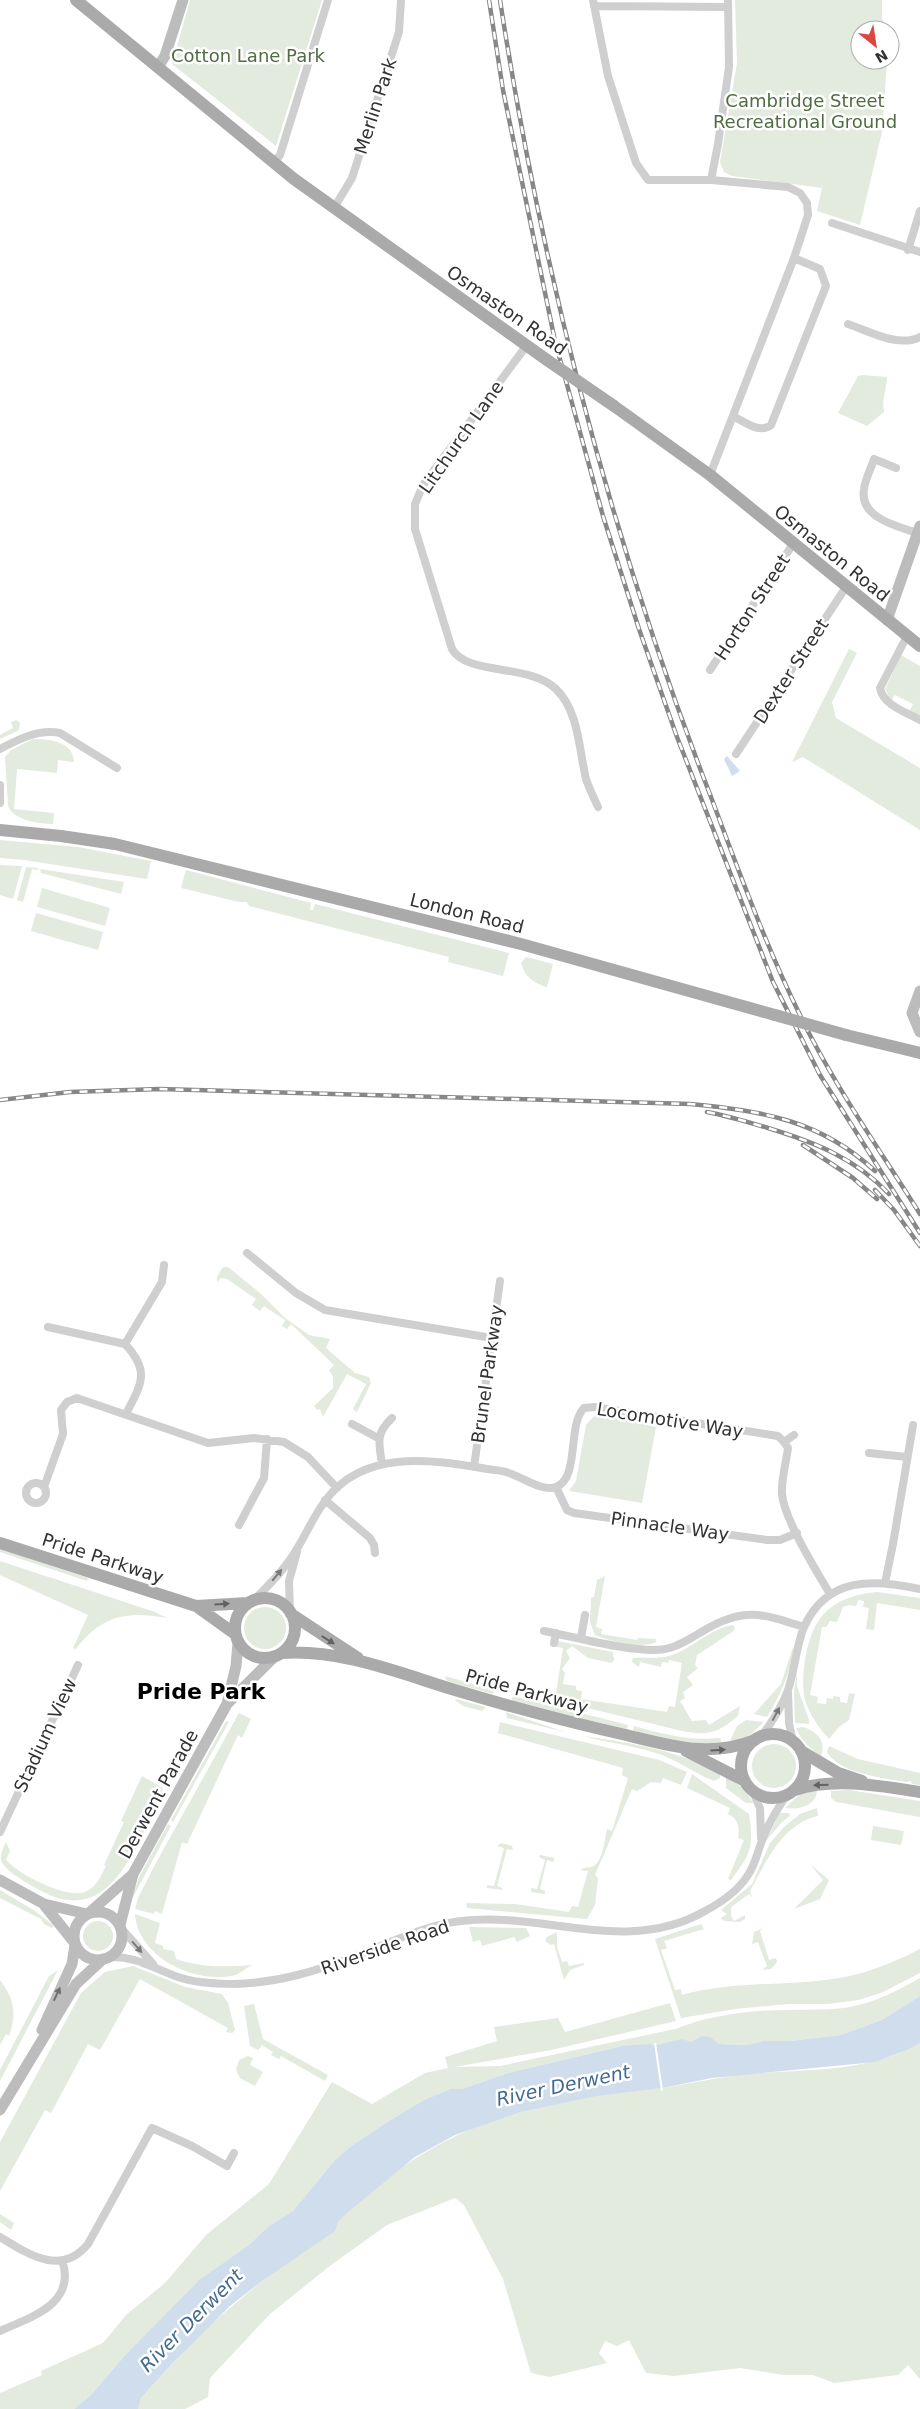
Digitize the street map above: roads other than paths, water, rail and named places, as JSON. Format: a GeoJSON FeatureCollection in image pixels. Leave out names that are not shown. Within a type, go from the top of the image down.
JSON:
{"type":"FeatureCollection","features":[{"type":"Feature","properties":{"kind":"main road","name":"Osmaston Road"},"geometry":{"type":"LineString","coordinates":[[80,1],[274,163],[334,208],[710,475],[920,646]]}},
{"type":"Feature","properties":{"kind":"main road","name":"London Road"},"geometry":{"type":"LineString","coordinates":[[0,830],[115,844],[520,944],[846,1035],[920,1053]]}},
{"type":"Feature","properties":{"kind":"main road","name":"Pride Parkway"},"geometry":{"type":"LineString","coordinates":[[0,1543],[196,1606],[237,1638]]}},
{"type":"Feature","properties":{"kind":"main road"},"geometry":{"type":"LineString","coordinates":[[264,1598],[275,1600],[290,1613],[295,1627],[293,1637],[278,1655],[254,1656],[245,1651],[237,1638],[237,1617],[251,1601],[264,1598]]}},
{"type":"Feature","properties":{"kind":"main road","name":"Pride Parkway"},"geometry":{"type":"LineString","coordinates":[[196,1606],[251,1601]]}},
{"type":"Feature","properties":{"kind":"main road","name":"Pride Parkway"},"geometry":{"type":"LineString","coordinates":[[290,1613],[366,1663]]}},
{"type":"Feature","properties":{"kind":"main road","name":"Pride Parkway"},"geometry":{"type":"LineString","coordinates":[[278,1655],[316,1652],[366,1663],[501,1704],[680,1748],[727,1749],[758,1738]]}},
{"type":"Feature","properties":{"kind":"main road"},"geometry":{"type":"LineString","coordinates":[[882,1786],[838,1773],[779,1735],[758,1738],[747,1748],[742,1759],[742,1772],[749,1786],[769,1798],[791,1793],[808,1785],[827,1784],[882,1786],[920,1792]]}},
{"type":"Feature","properties":{"kind":"main road"},"geometry":{"type":"LineString","coordinates":[[791,1793],[805,1773],[805,1762],[797,1747]]}},
{"type":"Feature","properties":{"kind":"main road","name":"Pride Parkway"},"geometry":{"type":"LineString","coordinates":[[680,1748],[749,1786]]}},
{"type":"Feature","properties":{"kind":"street"},"geometry":{"type":"LineString","coordinates":[[158,67],[165,56],[183,0]]}},
{"type":"Feature","properties":{"kind":"street"},"geometry":{"type":"LineString","coordinates":[[274,163],[280,155],[328,0]]}},
{"type":"Feature","properties":{"kind":"street","name":"Merlin Park"},"geometry":{"type":"LineString","coordinates":[[334,208],[352,178],[400,32],[401,0]]}},
{"type":"Feature","properties":{"kind":"street"},"geometry":{"type":"LineString","coordinates":[[710,475],[794,258],[808,215],[807,204],[800,193],[788,186],[711,180],[648,180],[636,163],[608,76],[593,3],[728,3],[729,67],[711,180]]}},
{"type":"Feature","properties":{"kind":"street"},"geometry":{"type":"LineString","coordinates":[[908,250],[920,211]]}},
{"type":"Feature","properties":{"kind":"street"},"geometry":{"type":"LineString","coordinates":[[832,223],[908,250],[920,252]]}},
{"type":"Feature","properties":{"kind":"street"},"geometry":{"type":"LineString","coordinates":[[733,416],[759,429],[766,428],[774,421],[817,310],[826,286],[823,273],[816,265],[794,258]]}},
{"type":"Feature","properties":{"kind":"street"},"geometry":{"type":"LineString","coordinates":[[848,324],[898,341],[920,338]]}},
{"type":"Feature","properties":{"kind":"street","name":"Litchurch Lane"},"geometry":{"type":"LineString","coordinates":[[527,345],[423,484],[415,504],[414,529],[452,649],[457,658],[467,662],[533,675],[546,681],[557,690],[566,703],[574,724],[586,779],[598,807]]}},
{"type":"Feature","properties":{"kind":"street"},"geometry":{"type":"LineString","coordinates":[[887,620],[919,529],[877,517],[869,509],[864,499],[864,490],[874,459],[896,468]]}},
{"type":"Feature","properties":{"kind":"street","name":"Horton Street"},"geometry":{"type":"LineString","coordinates":[[710,670],[793,544]]}},
{"type":"Feature","properties":{"kind":"street","name":"Dexter Street"},"geometry":{"type":"LineString","coordinates":[[736,754],[846,587]]}},
{"type":"Feature","properties":{"kind":"street"},"geometry":{"type":"LineString","coordinates":[[907,636],[880,688],[887,702],[920,720]]}},
{"type":"Feature","properties":{"kind":"street"},"geometry":{"type":"LineString","coordinates":[[0,749],[41,732],[49,731],[60,734],[118,768]]}},
{"type":"Feature","properties":{"kind":"street"},"geometry":{"type":"LineString","coordinates":[[0,785],[0,804]]}},
{"type":"Feature","properties":{"kind":"street"},"geometry":{"type":"LineString","coordinates":[[919,995],[912,1014],[920,1032]]}},
{"type":"Feature","properties":{"kind":"street"},"geometry":{"type":"LineString","coordinates":[[246,1254],[296,1293],[325,1310],[492,1338]]}},
{"type":"Feature","properties":{"kind":"street"},"geometry":{"type":"LineString","coordinates":[[125,1344],[162,1282],[164,1265]]}},
{"type":"Feature","properties":{"kind":"street","name":"Brunel Parkway"},"geometry":{"type":"LineString","coordinates":[[474,1467],[500,1281]]}},
{"type":"Feature","properties":{"kind":"street"},"geometry":{"type":"LineString","coordinates":[[48,1327],[125,1344],[137,1358],[142,1375],[140,1385],[126,1414]]}},
{"type":"Feature","properties":{"kind":"street"},"geometry":{"type":"LineString","coordinates":[[44,1487],[63,1434],[61,1410],[73,1398],[82,1398],[208,1443],[267,1438],[284,1442],[302,1451],[337,1488]]}},
{"type":"Feature","properties":{"kind":"street","name":"Locomotive Way"},"geometry":{"type":"LineString","coordinates":[[556,1487],[564,1481],[570,1469],[578,1415],[584,1408],[595,1407],[778,1436],[784,1442]]}},
{"type":"Feature","properties":{"kind":"street"},"geometry":{"type":"LineString","coordinates":[[382,1464],[378,1438],[385,1424],[392,1418]]}},
{"type":"Feature","properties":{"kind":"street"},"geometry":{"type":"LineString","coordinates":[[352,1424],[378,1438]]}},
{"type":"Feature","properties":{"kind":"street"},"geometry":{"type":"LineString","coordinates":[[885,1583],[912,1425]]}},
{"type":"Feature","properties":{"kind":"street"},"geometry":{"type":"LineString","coordinates":[[794,1435],[784,1442],[788,1448],[782,1494],[797,1532],[830,1594]]}},
{"type":"Feature","properties":{"kind":"street"},"geometry":{"type":"LineString","coordinates":[[239,1525],[264,1478],[267,1438]]}},
{"type":"Feature","properties":{"kind":"street"},"geometry":{"type":"LineString","coordinates":[[869,1453],[907,1457]]}},
{"type":"Feature","properties":{"kind":"street"},"geometry":{"type":"LineString","coordinates":[[251,1601],[298,1548],[325,1500],[337,1488],[361,1471],[382,1464],[412,1460],[508,1472],[547,1487],[556,1487]]}},
{"type":"Feature","properties":{"kind":"street","name":"Pinnacle Way"},"geometry":{"type":"LineString","coordinates":[[556,1487],[567,1510],[574,1513],[767,1540],[780,1540],[797,1532]]}},
{"type":"Feature","properties":{"kind":"street"},"geometry":{"type":"LineString","coordinates":[[325,1500],[370,1538],[374,1545],[375,1553]]}},
{"type":"Feature","properties":{"kind":"street"},"geometry":{"type":"LineString","coordinates":[[290,1613],[289,1581],[298,1548]]}},
{"type":"Feature","properties":{"kind":"street"},"geometry":{"type":"LineString","coordinates":[[758,1738],[775,1718],[787,1690],[804,1627],[819,1604],[830,1594],[862,1583],[885,1583],[920,1589]]}},
{"type":"Feature","properties":{"kind":"street"},"geometry":{"type":"LineString","coordinates":[[544,1631],[645,1649],[666,1649],[689,1639],[726,1618],[754,1614],[772,1616],[804,1627]]}},
{"type":"Feature","properties":{"kind":"street"},"geometry":{"type":"LineString","coordinates":[[581,1638],[585,1615]]}},
{"type":"Feature","properties":{"kind":"street"},"geometry":{"type":"LineString","coordinates":[[554,1643],[556,1633]]}},
{"type":"Feature","properties":{"kind":"street","name":"Derwent Parade"},"geometry":{"type":"LineString","coordinates":[[120,1926],[133,1874],[227,1704],[236,1666],[237,1638]]}},
{"type":"Feature","properties":{"kind":"street","name":"Derwent Parade"},"geometry":{"type":"LineString","coordinates":[[227,1704],[278,1655]]}},
{"type":"Feature","properties":{"kind":"street","name":"Stadium View"},"geometry":{"type":"LineString","coordinates":[[0,1832],[78,1665]]}},
{"type":"Feature","properties":{"kind":"street"},"geometry":{"type":"LineString","coordinates":[[787,1690],[789,1723],[797,1747]]}},
{"type":"Feature","properties":{"kind":"street","name":"Riverside Road"},"geometry":{"type":"LineString","coordinates":[[749,1786],[760,1808],[761,1843]]}},
{"type":"Feature","properties":{"kind":"street","name":"Riverside Road"},"geometry":{"type":"LineString","coordinates":[[106,1958],[129,1958],[153,1965],[193,1981],[215,1984],[246,1984],[309,1973],[415,1933],[458,1921],[509,1919],[606,1933],[628,1933],[659,1929],[696,1916],[731,1894],[751,1871],[770,1821],[791,1793]]}},
{"type":"Feature","properties":{"kind":"street","name":"Derwent Parade"},"geometry":{"type":"LineString","coordinates":[[89,1913],[133,1874]]}},
{"type":"Feature","properties":{"kind":"street"},"geometry":{"type":"LineString","coordinates":[[0,1880],[44,1904],[89,1913],[107,1913],[120,1926],[120,1945],[76,1984],[0,2110]]}},
{"type":"Feature","properties":{"kind":"street"},"geometry":{"type":"LineString","coordinates":[[44,1904],[87,1958],[106,1958]]}},
{"type":"Feature","properties":{"kind":"street"},"geometry":{"type":"LineString","coordinates":[[35,2050],[48,2014],[72,1964],[75,1926],[89,1913]]}},
{"type":"Feature","properties":{"kind":"street","name":"Riverside Road"},"geometry":{"type":"LineString","coordinates":[[120,1926],[153,1965]]}},
{"type":"Feature","properties":{"kind":"street"},"geometry":{"type":"LineString","coordinates":[[0,2237],[40,2259],[62,2260],[77,2255],[88,2244],[152,2128],[192,2146],[227,2166],[234,2153]]}},
{"type":"Feature","properties":{"kind":"street"},"geometry":{"type":"LineString","coordinates":[[0,2331],[42,2312],[52,2304],[66,2282],[62,2260]]}},
{"type":"Feature","properties":{"kind":"water"},"geometry":{"type":"Polygon","coordinates":[[[727,756],[740,771],[732,776],[724,759],[727,756]]]}},
{"type":"Feature","properties":{"kind":"water","name":"River Derwent"},"geometry":{"type":"Polygon","coordinates":[[[920,1996],[920,2043],[875,2062],[712,2078],[662,2088],[596,2096],[520,2112],[455,2135],[415,2157],[348,2212],[338,2222],[335,2231],[262,2281],[230,2306],[141,2398],[138,2409],[74,2409],[91,2395],[126,2354],[199,2280],[250,2244],[269,2226],[293,2211],[334,2161],[351,2146],[424,2100],[450,2089],[462,2089],[508,2073],[622,2046],[651,2044],[653,2046],[682,2039],[691,2042],[702,2036],[710,2037],[719,2044],[748,2045],[763,2041],[790,2041],[841,2035],[882,2020],[920,1996]]]}},
{"type":"Feature","properties":{"kind":"railway"},"geometry":{"type":"LineString","coordinates":[[489,0],[503,90],[555,341],[603,516],[639,629],[677,737],[773,982],[820,1075],[920,1233]]}},
{"type":"Feature","properties":{"kind":"railway"},"geometry":{"type":"LineString","coordinates":[[500,0],[517,102],[559,304],[611,503],[675,700],[745,888],[796,1008],[836,1082],[920,1214]]}},
{"type":"Feature","properties":{"kind":"railway"},"geometry":{"type":"LineString","coordinates":[[0,1100],[70,1092],[160,1089],[690,1104],[742,1110],[789,1121],[812,1129],[833,1140],[875,1171]]}},
{"type":"Feature","properties":{"kind":"railway"},"geometry":{"type":"LineString","coordinates":[[707,1112],[768,1128],[818,1146],[862,1170],[889,1194]]}},
{"type":"Feature","properties":{"kind":"railway"},"geometry":{"type":"LineString","coordinates":[[803,1145],[853,1178],[877,1199]]}},
{"type":"Feature","properties":{"kind":"railway"},"geometry":{"type":"LineString","coordinates":[[875,1190],[894,1210],[920,1246]]}},
{"type":"Feature","properties":{"kind":"district","name":"Pride Park"},"geometry":{"type":"Point","coordinates":[201,1691]}},
{"type":"Feature","properties":{"kind":"park label","name":"Cotton Lane Park"},"geometry":{"type":"Point","coordinates":[248,55]}},
{"type":"Feature","properties":{"kind":"park label","name":"Cambridge Street Recreational Ground"},"geometry":{"type":"Point","coordinates":[805,110]}}]}
